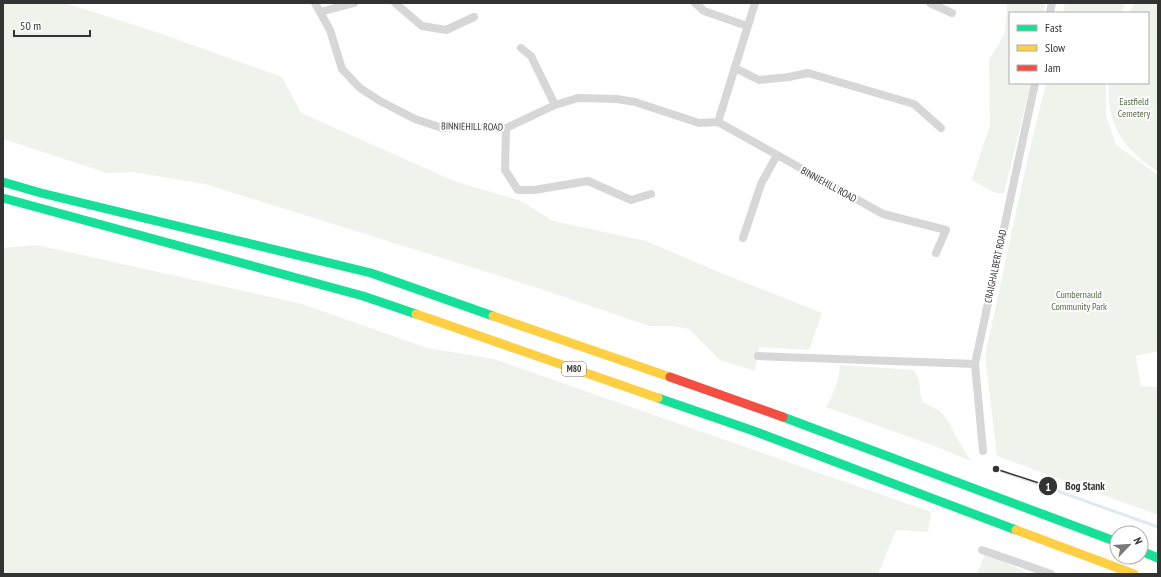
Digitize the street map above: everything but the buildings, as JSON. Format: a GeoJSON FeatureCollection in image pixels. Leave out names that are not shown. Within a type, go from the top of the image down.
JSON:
{"type":"FeatureCollection","features":[{"type":"Feature","properties":{"kind":"highway","name":"M80"},"geometry":{"type":"LineString","coordinates":[[3,182],[41,193],[371,273],[759,408],[1109,539]]}},
{"type":"Feature","properties":{"kind":"highway","name":"M80"},"geometry":{"type":"LineString","coordinates":[[3,198],[363,296],[751,430],[1134,574]]}},
{"type":"Feature","properties":{"kind":"street","name":"BINNIEHILL ROAD"},"geometry":{"type":"LineString","coordinates":[[315,3],[330,30],[342,68],[360,88],[380,101],[415,119],[442,128],[506,128],[555,105],[578,98],[617,98],[635,102],[699,123],[718,122],[883,214],[946,230],[936,253]]}},
{"type":"Feature","properties":{"kind":"street"},"geometry":{"type":"LineString","coordinates":[[320,12],[354,3]]}},
{"type":"Feature","properties":{"kind":"street"},"geometry":{"type":"LineString","coordinates":[[396,3],[422,26],[446,30],[474,17]]}},
{"type":"Feature","properties":{"kind":"street"},"geometry":{"type":"LineString","coordinates":[[695,3],[704,11],[747,26]]}},
{"type":"Feature","properties":{"kind":"street"},"geometry":{"type":"LineString","coordinates":[[718,122],[755,3]]}},
{"type":"Feature","properties":{"kind":"street"},"geometry":{"type":"LineString","coordinates":[[934,4],[952,13]]}},
{"type":"Feature","properties":{"kind":"street"},"geometry":{"type":"LineString","coordinates":[[521,48],[531,56],[555,105]]}},
{"type":"Feature","properties":{"kind":"street"},"geometry":{"type":"LineString","coordinates":[[735,68],[760,80],[790,77],[808,73],[914,104],[941,128]]}},
{"type":"Feature","properties":{"kind":"street","name":"CRAIGHALBERT ROAD"},"geometry":{"type":"LineString","coordinates":[[983,451],[975,364],[1035,84]]}},
{"type":"Feature","properties":{"kind":"street"},"geometry":{"type":"LineString","coordinates":[[506,128],[505,170],[518,190],[534,190],[588,181],[631,200],[651,194]]}},
{"type":"Feature","properties":{"kind":"street"},"geometry":{"type":"LineString","coordinates":[[743,238],[761,184],[777,155]]}},
{"type":"Feature","properties":{"kind":"street"},"geometry":{"type":"LineString","coordinates":[[758,356],[975,364]]}},
{"type":"Feature","properties":{"kind":"street"},"geometry":{"type":"LineString","coordinates":[[982,550],[1051,574]]}},
{"type":"Feature","properties":{"kind":"green space"},"geometry":{"type":"Polygon","coordinates":[[[3,3],[65,3],[156,32],[282,77],[301,113],[454,181],[521,201],[553,221],[646,241],[721,273],[822,313],[809,350],[759,347],[755,371],[720,360],[689,329],[672,326],[649,326],[538,288],[205,184],[133,172],[107,173],[3,139],[3,3]]]}},
{"type":"Feature","properties":{"kind":"green space"},"geometry":{"type":"Polygon","coordinates":[[[1007,3],[1045,3],[1044,12],[1009,12],[1009,84],[1031,84],[1004,193],[995,193],[972,180],[990,127],[989,60],[1005,33],[1007,3]]]}},
{"type":"Feature","properties":{"kind":"green space"},"geometry":{"type":"Polygon","coordinates":[[[1065,3],[1125,3],[1122,12],[1063,12],[1065,3]]]}},
{"type":"Feature","properties":{"kind":"green space","name":"Eastfield Cemetery"},"geometry":{"type":"Polygon","coordinates":[[[1134,3],[1158,3],[1158,172],[1127,145],[1114,124],[1111,112],[1109,84],[1149,84],[1149,12],[1130,12],[1134,3]]]}},
{"type":"Feature","properties":{"kind":"green space","name":"Cumbernauld Community Park"},"geometry":{"type":"Polygon","coordinates":[[[1046,84],[1106,84],[1106,116],[1116,145],[1158,175],[1158,351],[1136,356],[1141,386],[1158,387],[1158,515],[997,456],[985,356],[1027,161],[1046,84]]]}},
{"type":"Feature","properties":{"kind":"green space"},"geometry":{"type":"Polygon","coordinates":[[[37,245],[302,304],[427,348],[494,359],[931,512],[928,532],[896,530],[878,574],[3,574],[3,248],[37,245]]]}},
{"type":"Feature","properties":{"kind":"green space"},"geometry":{"type":"Polygon","coordinates":[[[840,365],[914,370],[919,381],[923,402],[940,411],[948,421],[971,461],[937,447],[826,407],[836,387],[840,365]]]}},
{"type":"Feature","properties":{"kind":"green space"},"geometry":{"type":"Polygon","coordinates":[[[985,553],[1030,574],[977,574],[985,553]]]}},
{"type":"Feature","properties":{"kind":"waterway"},"geometry":{"type":"LineString","coordinates":[[996,469],[1158,527]]}},
{"type":"Feature","properties":{"kind":"traffic: fast"},"geometry":{"type":"LineString","coordinates":[[3,182],[41,193],[371,273],[493,316]]}},
{"type":"Feature","properties":{"kind":"traffic: fast"},"geometry":{"type":"LineString","coordinates":[[3,198],[363,296],[416,314]]}},
{"type":"Feature","properties":{"kind":"traffic: fast"},"geometry":{"type":"LineString","coordinates":[[658,398],[751,430],[1016,530]]}},
{"type":"Feature","properties":{"kind":"traffic: fast"},"geometry":{"type":"LineString","coordinates":[[783,417],[1109,539]]}},
{"type":"Feature","properties":{"kind":"traffic: fast"},"geometry":{"type":"LineString","coordinates":[[1149,554],[1158,558]]}},
{"type":"Feature","properties":{"kind":"traffic: slow"},"geometry":{"type":"LineString","coordinates":[[416,314],[658,398]]}},
{"type":"Feature","properties":{"kind":"traffic: slow"},"geometry":{"type":"LineString","coordinates":[[493,316],[670,377]]}},
{"type":"Feature","properties":{"kind":"traffic: slow"},"geometry":{"type":"LineString","coordinates":[[1016,530],[1134,574]]}},
{"type":"Feature","properties":{"kind":"traffic: jam"},"geometry":{"type":"LineString","coordinates":[[670,377],[783,417]]}},
{"type":"Feature","properties":{"kind":"place","name":"Bog Stank"},"geometry":{"type":"Point","coordinates":[996,469]}}]}
